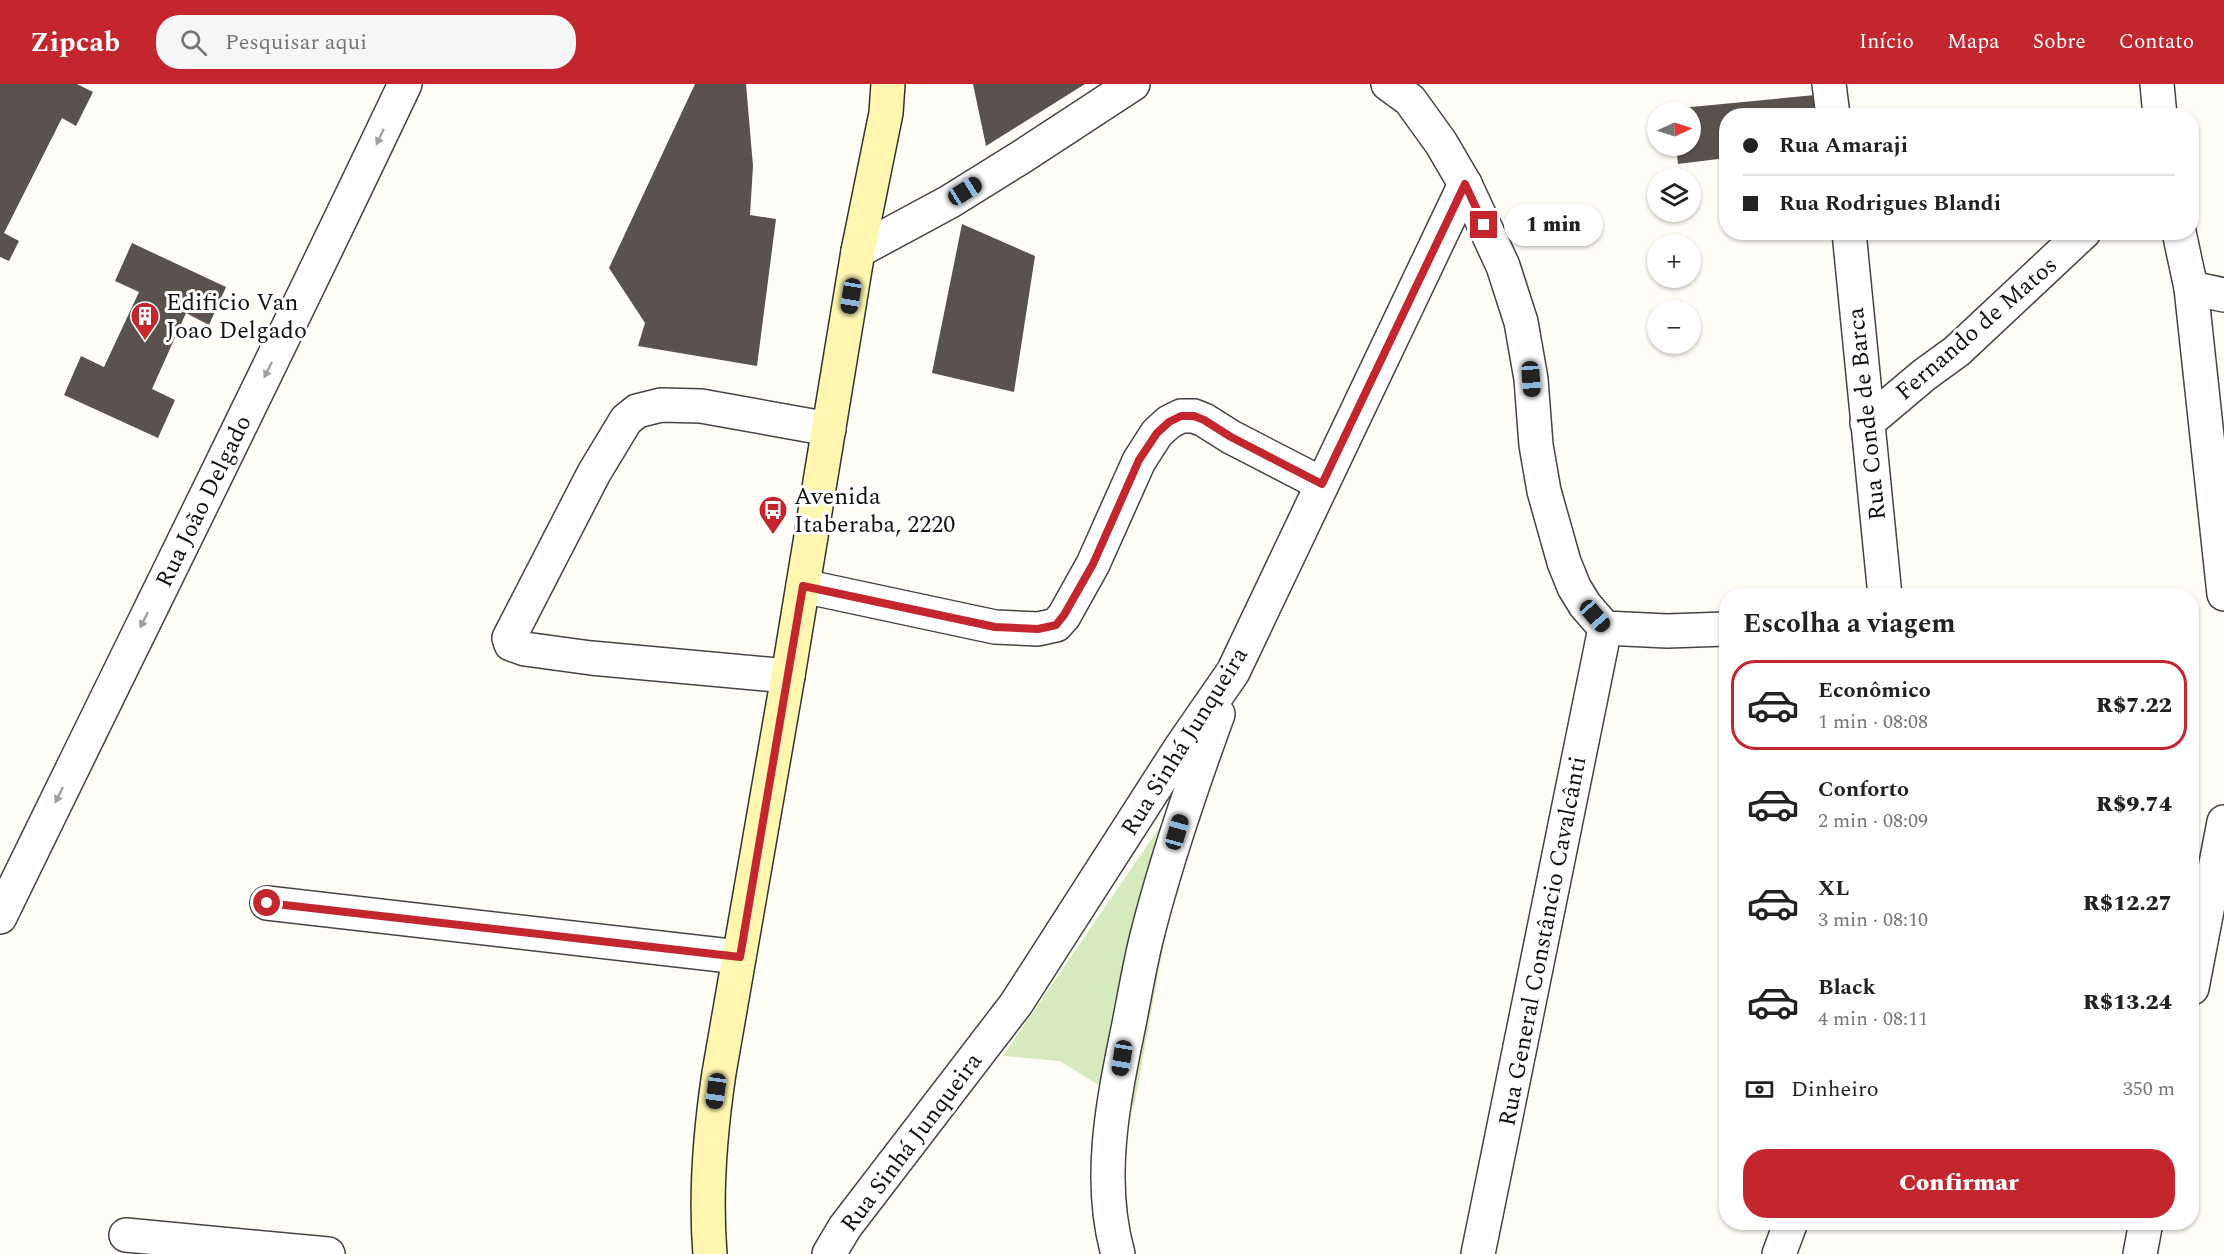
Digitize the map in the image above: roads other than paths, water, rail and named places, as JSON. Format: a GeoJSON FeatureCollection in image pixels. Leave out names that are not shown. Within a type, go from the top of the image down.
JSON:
{"type":"FeatureCollection","features":[{"type":"Feature","properties":{"kind":"main road"},"geometry":{"type":"LineString","coordinates":[[710,1254],[708,1181],[711,1127],[719,1073],[788,676],[858,251],[886,113],[888,84]]}},
{"type":"Feature","properties":{"kind":"street","name":"Rua João Delgado"},"geometry":{"type":"LineString","coordinates":[[0,917],[155,597],[304,299],[405,84]]}},
{"type":"Feature","properties":{"kind":"street"},"geometry":{"type":"LineString","coordinates":[[858,251],[949,202],[1133,84]]}},
{"type":"Feature","properties":{"kind":"street"},"geometry":{"type":"LineString","coordinates":[[1388,84],[1410,100],[1441,143],[1465,184],[1503,266],[1521,322],[1531,379],[1538,457],[1544,491],[1563,562],[1574,587],[1585,605],[1605,628],[1667,631],[1719,630]]}},
{"type":"Feature","properties":{"kind":"street"},"geometry":{"type":"LineString","coordinates":[[1829,84],[1832,108]]}},
{"type":"Feature","properties":{"kind":"street"},"geometry":{"type":"LineString","coordinates":[[2157,84],[2159,108]]}},
{"type":"Feature","properties":{"kind":"street","name":"Rua Sinhá Junqueira"},"geometry":{"type":"LineString","coordinates":[[829,1254],[845,1227],[1016,1004],[1181,747],[1233,672],[1465,184]]}},
{"type":"Feature","properties":{"kind":"street","name":"Rua Conde de Barca"},"geometry":{"type":"LineString","coordinates":[[1850,240],[1881,588]]}},
{"type":"Feature","properties":{"kind":"street","name":"Fernando de Matos"},"geometry":{"type":"LineString","coordinates":[[1867,423],[1924,375],[1957,351],[2075,240]]}},
{"type":"Feature","properties":{"kind":"street"},"geometry":{"type":"LineString","coordinates":[[2182,240],[2191,288],[2224,594]]}},
{"type":"Feature","properties":{"kind":"street"},"geometry":{"type":"LineString","coordinates":[[2191,288],[2224,295]]}},
{"type":"Feature","properties":{"kind":"street"},"geometry":{"type":"LineString","coordinates":[[788,676],[591,658],[525,649],[511,644],[509,638],[594,473],[626,420],[637,411],[661,405],[701,406],[829,429]]}},
{"type":"Feature","properties":{"kind":"street"},"geometry":{"type":"LineString","coordinates":[[803,586],[995,627],[1038,629],[1056,625],[1093,564],[1139,460],[1157,433],[1169,422],[1181,416],[1194,416],[1204,420],[1231,437],[1322,484]]}},
{"type":"Feature","properties":{"kind":"street","name":"Rua General Constâncio Cavalcânti"},"geometry":{"type":"LineString","coordinates":[[1478,1254],[1605,628]]}},
{"type":"Feature","properties":{"kind":"street"},"geometry":{"type":"LineString","coordinates":[[1118,1254],[1110,1219],[1107,1163],[1124,1048],[1152,918],[1184,810],[1233,672]]}},
{"type":"Feature","properties":{"kind":"street"},"geometry":{"type":"LineString","coordinates":[[2199,952],[2224,822]]}},
{"type":"Feature","properties":{"kind":"street"},"geometry":{"type":"LineString","coordinates":[[267,903],[740,957]]}},
{"type":"Feature","properties":{"kind":"street"},"geometry":{"type":"LineString","coordinates":[[1779,1254],[1788,1230]]}},
{"type":"Feature","properties":{"kind":"street"},"geometry":{"type":"LineString","coordinates":[[2140,1254],[2144,1230]]}},
{"type":"Feature","properties":{"kind":"street"},"geometry":{"type":"LineString","coordinates":[[126,1235],[328,1254]]}},
{"type":"Feature","properties":{"kind":"place","name":"Edificio Van Joao Delgado"},"geometry":{"type":"Point","coordinates":[145,342]}},
{"type":"Feature","properties":{"kind":"place","name":"Avenida Itaberaba, 2220"},"geometry":{"type":"Point","coordinates":[773,536]}}]}
